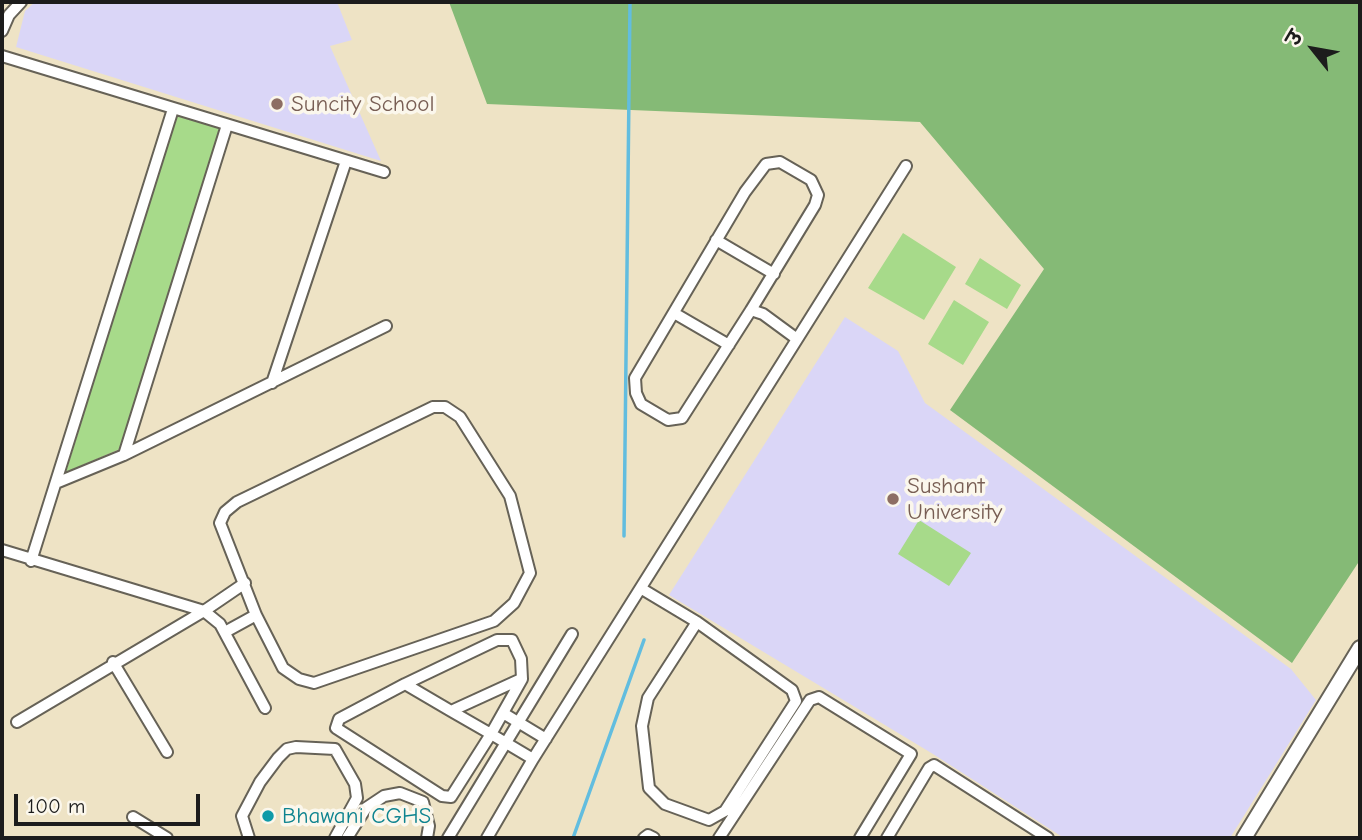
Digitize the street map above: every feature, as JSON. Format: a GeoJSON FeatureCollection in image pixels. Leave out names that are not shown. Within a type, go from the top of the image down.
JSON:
{"type":"FeatureCollection","features":[{"type":"Feature","properties":{"kind":"street"},"geometry":{"type":"LineString","coordinates":[[2,31],[9,15],[21,2]]}},
{"type":"Feature","properties":{"kind":"street"},"geometry":{"type":"LineString","coordinates":[[2,56],[384,172]]}},
{"type":"Feature","properties":{"kind":"street"},"geometry":{"type":"LineString","coordinates":[[31,561],[173,109]]}},
{"type":"Feature","properties":{"kind":"street"},"geometry":{"type":"LineString","coordinates":[[124,455],[227,125]]}},
{"type":"Feature","properties":{"kind":"street"},"geometry":{"type":"LineString","coordinates":[[272,383],[346,161]]}},
{"type":"Feature","properties":{"kind":"street"},"geometry":{"type":"LineString","coordinates":[[780,162],[811,180],[818,195],[815,205],[774,274],[682,418],[668,420],[641,404],[636,393],[635,378],[716,240],[757,172],[766,164],[780,162]]}},
{"type":"Feature","properties":{"kind":"street"},"geometry":{"type":"LineString","coordinates":[[487,838],[533,759],[906,166]]}},
{"type":"Feature","properties":{"kind":"street"},"geometry":{"type":"LineString","coordinates":[[716,240],[774,274]]}},
{"type":"Feature","properties":{"kind":"street"},"geometry":{"type":"LineString","coordinates":[[751,310],[763,313],[797,339]]}},
{"type":"Feature","properties":{"kind":"street"},"geometry":{"type":"LineString","coordinates":[[674,313],[729,345]]}},
{"type":"Feature","properties":{"kind":"street"},"geometry":{"type":"LineString","coordinates":[[56,483],[124,455],[386,326]]}},
{"type":"Feature","properties":{"kind":"street"},"geometry":{"type":"LineString","coordinates":[[433,407],[445,407],[460,417],[510,496],[530,573],[514,603],[494,621],[314,683],[299,679],[282,668],[256,615],[245,583],[221,534],[219,523],[225,512],[249,496],[433,407]]}},
{"type":"Feature","properties":{"kind":"street"},"geometry":{"type":"LineString","coordinates":[[2,550],[31,561],[204,611],[225,632],[265,708]]}},
{"type":"Feature","properties":{"kind":"street"},"geometry":{"type":"LineString","coordinates":[[17,722],[113,662],[204,611],[245,583]]}},
{"type":"Feature","properties":{"kind":"street"},"geometry":{"type":"LineString","coordinates":[[642,589],[697,622],[792,690],[796,701],[725,811],[709,820],[665,804],[649,788],[642,726],[648,698],[697,622]]}},
{"type":"Feature","properties":{"kind":"street"},"geometry":{"type":"LineString","coordinates":[[225,632],[256,615]]}},
{"type":"Feature","properties":{"kind":"street"},"geometry":{"type":"LineString","coordinates":[[449,838],[572,634]]}},
{"type":"Feature","properties":{"kind":"street"},"geometry":{"type":"LineString","coordinates":[[504,638],[516,645],[523,670],[522,679],[491,734],[449,798],[338,732],[340,719],[405,684],[504,638]]}},
{"type":"Feature","properties":{"kind":"street"},"geometry":{"type":"LineString","coordinates":[[1244,838],[1360,648]]}},
{"type":"Feature","properties":{"kind":"street"},"geometry":{"type":"LineString","coordinates":[[113,662],[167,752]]}},
{"type":"Feature","properties":{"kind":"street"},"geometry":{"type":"LineString","coordinates":[[451,711],[522,679]]}},
{"type":"Feature","properties":{"kind":"street"},"geometry":{"type":"LineString","coordinates":[[405,684],[533,759]]}},
{"type":"Feature","properties":{"kind":"street"},"geometry":{"type":"LineString","coordinates":[[719,838],[810,700],[819,697],[911,754],[860,838]]}},
{"type":"Feature","properties":{"kind":"street"},"geometry":{"type":"LineString","coordinates":[[503,713],[546,739]]}},
{"type":"Feature","properties":{"kind":"street"},"geometry":{"type":"LineString","coordinates":[[248,838],[242,816],[260,782],[278,758],[287,749],[327,747],[340,754],[355,784],[357,798],[335,838]]}},
{"type":"Feature","properties":{"kind":"street"},"geometry":{"type":"LineString","coordinates":[[870,823],[888,837],[929,768],[934,765],[1048,838]]}},
{"type":"Feature","properties":{"kind":"street"},"geometry":{"type":"LineString","coordinates":[[347,838],[366,808],[384,796],[400,793],[423,802],[429,826],[427,838]]}},
{"type":"Feature","properties":{"kind":"street"},"geometry":{"type":"LineString","coordinates":[[133,817],[167,838]]}},
{"type":"Feature","properties":{"kind":"street"},"geometry":{"type":"LineString","coordinates":[[644,838],[648,835],[654,838]]}},
{"type":"Feature","properties":{"kind":"shaded area","name":"Suncity School"},"geometry":{"type":"Polygon","coordinates":[[[35,2],[337,2],[352,40],[330,46],[381,161],[16,47],[25,11],[35,2]]]}},
{"type":"Feature","properties":{"kind":"shaded area","name":"Sushant University"},"geometry":{"type":"Polygon","coordinates":[[[845,317],[898,351],[925,403],[1291,669],[1316,700],[1230,838],[1064,838],[933,754],[669,595],[845,317]]]}},
{"type":"Feature","properties":{"kind":"green space"},"geometry":{"type":"Polygon","coordinates":[[[449,2],[1360,2],[1360,560],[1292,663],[950,410],[1044,269],[920,122],[487,104],[449,2]]]}},
{"type":"Feature","properties":{"kind":"green space"},"geometry":{"type":"Polygon","coordinates":[[[176,115],[221,129],[120,449],[66,472],[176,115]]]}},
{"type":"Feature","properties":{"kind":"green space"},"geometry":{"type":"Polygon","coordinates":[[[903,233],[956,267],[924,320],[868,288],[903,233]]]}},
{"type":"Feature","properties":{"kind":"green space"},"geometry":{"type":"Polygon","coordinates":[[[980,258],[1021,285],[1007,309],[965,284],[980,258]]]}},
{"type":"Feature","properties":{"kind":"green space"},"geometry":{"type":"Polygon","coordinates":[[[954,300],[989,322],[963,365],[928,344],[954,300]]]}},
{"type":"Feature","properties":{"kind":"green space"},"geometry":{"type":"Polygon","coordinates":[[[919,520],[971,553],[949,586],[898,554],[919,520]]]}},
{"type":"Feature","properties":{"kind":"waterway"},"geometry":{"type":"LineString","coordinates":[[624,536],[630,2]]}},
{"type":"Feature","properties":{"kind":"waterway"},"geometry":{"type":"LineString","coordinates":[[573,838],[644,640]]}},
{"type":"Feature","properties":{"kind":"place","name":"Suncity School"},"geometry":{"type":"Point","coordinates":[277,104]}},
{"type":"Feature","properties":{"kind":"place","name":"Sushant University"},"geometry":{"type":"Point","coordinates":[893,499]}},
{"type":"Feature","properties":{"kind":"place","name":"Bhawani CGHS"},"geometry":{"type":"Point","coordinates":[268,816]}}]}
